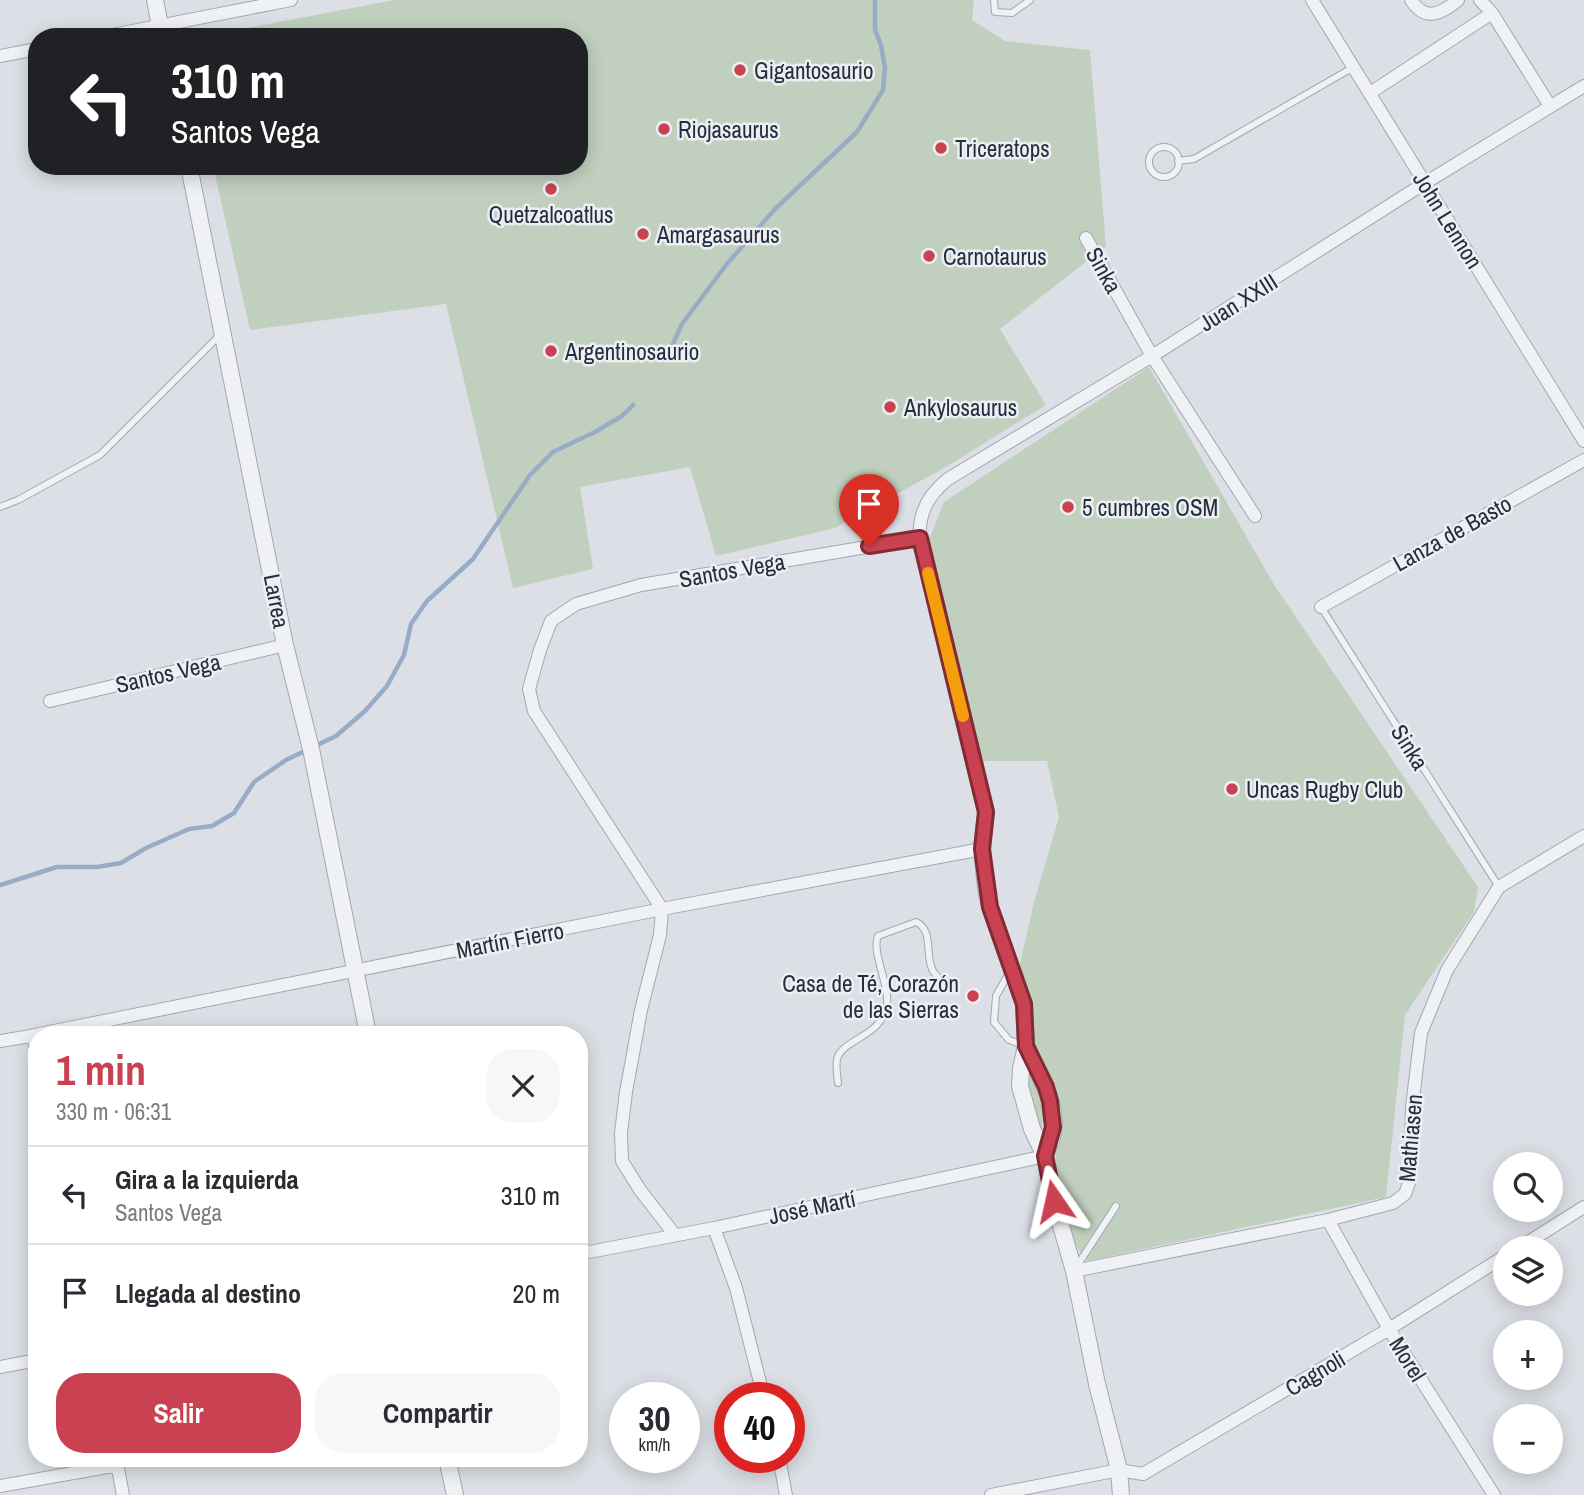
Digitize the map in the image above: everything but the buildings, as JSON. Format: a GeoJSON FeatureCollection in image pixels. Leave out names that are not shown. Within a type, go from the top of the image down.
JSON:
{"type":"FeatureCollection","features":[{"type":"Feature","properties":{"kind":"street"},"geometry":{"type":"LineString","coordinates":[[155,0],[160,28]]}},
{"type":"Feature","properties":{"kind":"street"},"geometry":{"type":"LineString","coordinates":[[174,28],[291,0]]}},
{"type":"Feature","properties":{"kind":"street","name":"John Lennon"},"geometry":{"type":"LineString","coordinates":[[1312,0],[1584,441]]}},
{"type":"Feature","properties":{"kind":"street"},"geometry":{"type":"LineString","coordinates":[[1411,0],[1417,9],[1430,15],[1445,11],[1458,0]]}},
{"type":"Feature","properties":{"kind":"street"},"geometry":{"type":"LineString","coordinates":[[1480,0],[1492,13],[1550,106]]}},
{"type":"Feature","properties":{"kind":"street"},"geometry":{"type":"LineString","coordinates":[[1370,93],[1492,13]]}},
{"type":"Feature","properties":{"kind":"street"},"geometry":{"type":"LineString","coordinates":[[0,56],[28,51]]}},
{"type":"Feature","properties":{"kind":"street","name":"Juan XXIII"},"geometry":{"type":"LineString","coordinates":[[920,538],[919,524],[926,505],[932,494],[948,479],[1152,356],[1584,86]]}},
{"type":"Feature","properties":{"kind":"street","name":"Larrea"},"geometry":{"type":"LineString","coordinates":[[191,175],[285,645],[311,749],[367,1026]]}},
{"type":"Feature","properties":{"kind":"street","name":"Sinka"},"geometry":{"type":"LineString","coordinates":[[1086,238],[1152,356],[1255,516]]}},
{"type":"Feature","properties":{"kind":"street","name":"Lanza de Basto"},"geometry":{"type":"LineString","coordinates":[[1321,607],[1584,460]]}},
{"type":"Feature","properties":{"kind":"street"},"geometry":{"type":"LineString","coordinates":[[920,538],[986,812],[982,849],[990,907],[1024,1004],[1026,1046],[1020,1069],[1020,1086],[1032,1129],[1045,1156],[1054,1201],[1074,1271],[1097,1384],[1119,1470],[1121,1495]]}},
{"type":"Feature","properties":{"kind":"street","name":"Santos Vega"},"geometry":{"type":"LineString","coordinates":[[662,909],[534,711],[529,689],[551,621],[576,604],[641,585],[920,538]]}},
{"type":"Feature","properties":{"kind":"street","name":"Santos Vega"},"geometry":{"type":"LineString","coordinates":[[50,701],[285,645]]}},
{"type":"Feature","properties":{"kind":"street"},"geometry":{"type":"LineString","coordinates":[[1499,887],[1584,836]]}},
{"type":"Feature","properties":{"kind":"street","name":"Martín Fierro"},"geometry":{"type":"LineString","coordinates":[[81,1026],[662,909],[982,849]]}},
{"type":"Feature","properties":{"kind":"street","name":"Mathiasen"},"geometry":{"type":"LineString","coordinates":[[1074,1271],[1328,1220],[1394,1203],[1405,1194],[1410,1180],[1412,1107],[1421,1033],[1447,970],[1499,887]]}},
{"type":"Feature","properties":{"kind":"street"},"geometry":{"type":"LineString","coordinates":[[662,909],[660,935],[626,1092],[621,1133],[622,1161],[639,1190],[675,1235]]}},
{"type":"Feature","properties":{"kind":"street","name":"Martín Fierro"},"geometry":{"type":"LineString","coordinates":[[0,1041],[28,1036]]}},
{"type":"Feature","properties":{"kind":"street"},"geometry":{"type":"LineString","coordinates":[[1026,1046],[1050,1101],[1053,1127],[1045,1156]]}},
{"type":"Feature","properties":{"kind":"street","name":"José Martí"},"geometry":{"type":"LineString","coordinates":[[588,1252],[715,1228],[1045,1156]]}},
{"type":"Feature","properties":{"kind":"street"},"geometry":{"type":"LineString","coordinates":[[1538,1236],[1584,1207]]}},
{"type":"Feature","properties":{"kind":"street","name":"Morel"},"geometry":{"type":"LineString","coordinates":[[1328,1220],[1389,1329],[1494,1495]]}},
{"type":"Feature","properties":{"kind":"street"},"geometry":{"type":"LineString","coordinates":[[715,1228],[736,1288],[760,1382]]}},
{"type":"Feature","properties":{"kind":"street","name":"Cagnoli"},"geometry":{"type":"LineString","coordinates":[[991,1495],[1119,1470],[1143,1474],[1389,1329],[1493,1264]]}},
{"type":"Feature","properties":{"kind":"street"},"geometry":{"type":"LineString","coordinates":[[0,1367],[28,1362]]}},
{"type":"Feature","properties":{"kind":"street"},"geometry":{"type":"LineString","coordinates":[[0,1486],[93,1467]]}},
{"type":"Feature","properties":{"kind":"street"},"geometry":{"type":"LineString","coordinates":[[118,1467],[124,1495]]}},
{"type":"Feature","properties":{"kind":"street"},"geometry":{"type":"LineString","coordinates":[[449,1467],[455,1495]]}},
{"type":"Feature","properties":{"kind":"street"},"geometry":{"type":"LineString","coordinates":[[782,1473],[786,1495]]}},
{"type":"Feature","properties":{"kind":"lane"},"geometry":{"type":"LineString","coordinates":[[993,0],[995,12],[1012,13],[1030,0]]}},
{"type":"Feature","properties":{"kind":"lane"},"geometry":{"type":"LineString","coordinates":[[1178,161],[1194,159],[1352,68]]}},
{"type":"Feature","properties":{"kind":"lane"},"geometry":{"type":"LineString","coordinates":[[1164,147],[1173,150],[1178,161],[1175,172],[1166,177],[1156,175],[1149,162],[1152,153],[1164,147]]}},
{"type":"Feature","properties":{"kind":"lane"},"geometry":{"type":"LineString","coordinates":[[0,507],[100,455],[223,331]]}},
{"type":"Feature","properties":{"kind":"lane","name":"Sinka"},"geometry":{"type":"LineString","coordinates":[[1321,607],[1499,887]]}},
{"type":"Feature","properties":{"kind":"lane"},"geometry":{"type":"LineString","coordinates":[[838,1083],[837,1057],[843,1049],[863,1038],[883,1019],[887,1006],[887,985],[876,944],[878,936],[916,922],[920,923],[926,930],[932,971],[941,979],[953,983]]}},
{"type":"Feature","properties":{"kind":"lane"},"geometry":{"type":"LineString","coordinates":[[1012,968],[996,996],[995,1022],[1010,1040],[1026,1046]]}},
{"type":"Feature","properties":{"kind":"lane"},"geometry":{"type":"LineString","coordinates":[[1074,1271],[1116,1206]]}},
{"type":"Feature","properties":{"kind":"green space"},"geometry":{"type":"Polygon","coordinates":[[[394,0],[974,0],[972,20],[1005,41],[1090,50],[1106,246],[1000,329],[1046,405],[946,467],[835,528],[716,556],[690,467],[580,487],[593,569],[513,588],[446,304],[250,330],[215,175],[588,175],[588,28],[247,28],[394,0]]]}},
{"type":"Feature","properties":{"kind":"green space","name":"Uncas Rugby Club"},"geometry":{"type":"Polygon","coordinates":[[[1149,367],[1273,583],[1478,887],[1474,912],[1405,1015],[1386,1197],[1088,1261],[1083,1258],[1063,1221],[1055,1162],[1059,1128],[1032,1043],[1019,968],[1034,902],[1059,817],[1047,761],[981,761],[929,540],[944,502],[1149,367]]]}},
{"type":"Feature","properties":{"kind":"green space"},"geometry":{"type":"Polygon","coordinates":[[[1026,1062],[1041,1098],[1041,1137],[1029,1105],[1026,1062]]]}},
{"type":"Feature","properties":{"kind":"waterway"},"geometry":{"type":"LineString","coordinates":[[669,353],[682,324],[726,265],[775,209],[857,132],[883,90],[885,68],[875,30],[875,0]]}},
{"type":"Feature","properties":{"kind":"waterway"},"geometry":{"type":"LineString","coordinates":[[0,885],[57,867],[97,867],[121,863],[146,848],[189,829],[212,826],[234,813],[254,782],[286,760],[336,736],[365,711],[387,686],[404,655],[411,624],[427,601],[473,559],[530,475],[553,452],[595,432],[622,416],[633,405]]}},
{"type":"Feature","properties":{"kind":"slow traffic"},"geometry":{"type":"LineString","coordinates":[[928,573],[963,716]]}},
{"type":"Feature","properties":{"kind":"place","name":"Gigantosaurio"},"geometry":{"type":"Point","coordinates":[740,70]}},
{"type":"Feature","properties":{"kind":"place","name":"Riojasaurus"},"geometry":{"type":"Point","coordinates":[664,129]}},
{"type":"Feature","properties":{"kind":"place","name":"Triceratops"},"geometry":{"type":"Point","coordinates":[941,148]}},
{"type":"Feature","properties":{"kind":"place","name":"Quetzalcoatlus"},"geometry":{"type":"Point","coordinates":[551,189]}},
{"type":"Feature","properties":{"kind":"place","name":"Amargasaurus"},"geometry":{"type":"Point","coordinates":[643,234]}},
{"type":"Feature","properties":{"kind":"place","name":"Carnotaurus"},"geometry":{"type":"Point","coordinates":[929,256]}},
{"type":"Feature","properties":{"kind":"place","name":"Argentinosaurio"},"geometry":{"type":"Point","coordinates":[551,351]}},
{"type":"Feature","properties":{"kind":"place","name":"Ankylosaurus"},"geometry":{"type":"Point","coordinates":[890,407]}},
{"type":"Feature","properties":{"kind":"place","name":"5 cumbres OSM"},"geometry":{"type":"Point","coordinates":[1068,507]}},
{"type":"Feature","properties":{"kind":"place","name":"Uncas Rugby Club"},"geometry":{"type":"Point","coordinates":[1232,789]}},
{"type":"Feature","properties":{"kind":"place","name":"Casa de Té, Corazón de las Sierras"},"geometry":{"type":"Point","coordinates":[973,996]}},
{"type":"Feature","properties":{"kind":"route"},"geometry":{"type":"LineString","coordinates":[[869,546],[920,538],[986,812],[982,849],[990,907],[1024,1004],[1026,1046],[1041,1075],[1050,1101],[1053,1127],[1045,1156],[1054,1201]]}}]}
